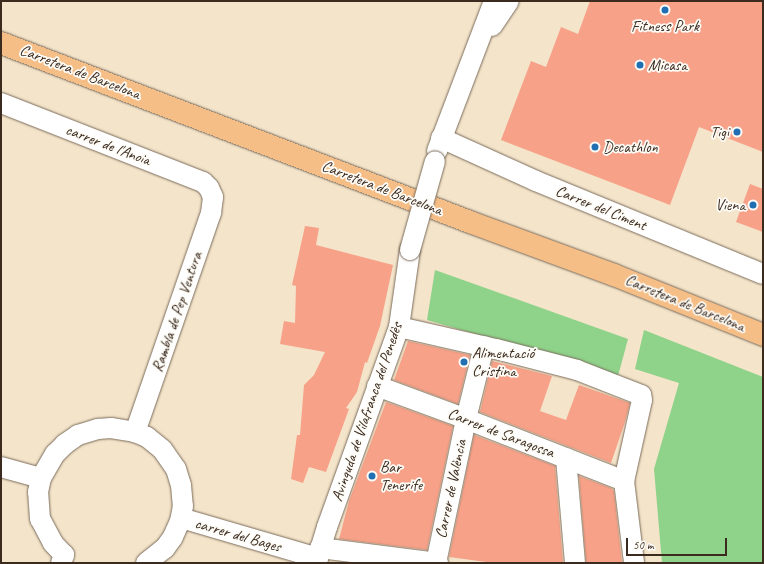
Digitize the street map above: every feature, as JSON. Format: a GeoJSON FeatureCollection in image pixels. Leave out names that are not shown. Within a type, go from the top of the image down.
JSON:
{"type":"FeatureCollection","features":[{"type":"Feature","properties":{"kind":"highway","name":"Carretera de Barcelona"},"geometry":{"type":"LineString","coordinates":[[1,43],[470,222],[614,275],[763,335]]}},
{"type":"Feature","properties":{"kind":"street","name":"Avinguda de Vilafranca del Penedès"},"geometry":{"type":"LineString","coordinates":[[318,556],[376,386],[399,327],[410,250],[441,138],[494,1]]}},
{"type":"Feature","properties":{"kind":"street","name":"Avinguda de Vilafranca del Penedès"},"geometry":{"type":"LineString","coordinates":[[474,53],[509,1]]}},
{"type":"Feature","properties":{"kind":"street","name":"carrer de l'Anoia"},"geometry":{"type":"LineString","coordinates":[[1,103],[203,182],[211,191]]}},
{"type":"Feature","properties":{"kind":"street","name":"Carrer del Ciment"},"geometry":{"type":"LineString","coordinates":[[441,138],[536,181],[763,274]]}},
{"type":"Feature","properties":{"kind":"street","name":"Rambla de Pep Ventura"},"geometry":{"type":"LineString","coordinates":[[135,432],[211,213],[213,197],[211,191]]}},
{"type":"Feature","properties":{"kind":"street"},"geometry":{"type":"LineString","coordinates":[[399,327],[484,346],[577,370],[641,395],[642,400],[624,481],[634,563]]}},
{"type":"Feature","properties":{"kind":"street","name":"Carrer de València"},"geometry":{"type":"LineString","coordinates":[[437,563],[466,419],[484,346]]}},
{"type":"Feature","properties":{"kind":"street","name":"Carrer de Saragossa"},"geometry":{"type":"LineString","coordinates":[[376,386],[466,419],[624,481]]}},
{"type":"Feature","properties":{"kind":"street"},"geometry":{"type":"LineString","coordinates":[[62,559],[40,519],[38,492],[41,478],[55,454],[65,444],[78,436],[98,429],[111,428],[135,432],[147,437],[162,448],[176,469],[183,492],[181,518],[173,536],[165,548],[146,563]]}},
{"type":"Feature","properties":{"kind":"street"},"geometry":{"type":"LineString","coordinates":[[566,458],[575,563]]}},
{"type":"Feature","properties":{"kind":"street"},"geometry":{"type":"LineString","coordinates":[[1,468],[41,478]]}},
{"type":"Feature","properties":{"kind":"street","name":"carrer del Bages"},"geometry":{"type":"LineString","coordinates":[[181,518],[318,556],[437,563]]}},
{"type":"Feature","properties":{"kind":"green space"},"geometry":{"type":"Polygon","coordinates":[[[435,270],[628,339],[618,376],[427,320],[435,270]]]}},
{"type":"Feature","properties":{"kind":"green space"},"geometry":{"type":"Polygon","coordinates":[[[644,330],[763,377],[763,563],[662,563],[654,469],[679,383],[635,369],[644,330]]]}},
{"type":"Feature","properties":{"kind":"building"},"geometry":{"type":"Polygon","coordinates":[[[590,1],[763,1],[763,152],[699,127],[670,205],[501,140],[531,61],[546,67],[561,27],[578,34],[590,1]]]}},
{"type":"Feature","properties":{"kind":"building","name":"Viena"},"geometry":{"type":"Polygon","coordinates":[[[750,184],[763,189],[763,232],[736,222],[750,184]]]}},
{"type":"Feature","properties":{"kind":"building"},"geometry":{"type":"Polygon","coordinates":[[[305,226],[319,228],[316,245],[393,265],[380,326],[367,363],[365,362],[357,392],[346,408],[349,409],[326,472],[309,467],[303,483],[291,479],[297,435],[300,435],[304,385],[314,375],[325,352],[280,344],[284,321],[295,323],[296,286],[292,285],[305,226]]]}},
{"type":"Feature","properties":{"kind":"building"},"geometry":{"type":"Polygon","coordinates":[[[408,341],[470,355],[458,404],[394,380],[408,341]]]}},
{"type":"Feature","properties":{"kind":"building"},"geometry":{"type":"Polygon","coordinates":[[[492,361],[552,376],[540,411],[566,420],[579,385],[630,403],[611,463],[480,412],[492,361]]]}},
{"type":"Feature","properties":{"kind":"building"},"geometry":{"type":"Polygon","coordinates":[[[386,402],[453,426],[427,550],[339,539],[349,501],[386,402]]]}},
{"type":"Feature","properties":{"kind":"building"},"geometry":{"type":"Polygon","coordinates":[[[474,435],[555,466],[563,563],[494,563],[449,557],[474,435]]]}},
{"type":"Feature","properties":{"kind":"building"},"geometry":{"type":"Polygon","coordinates":[[[579,476],[611,488],[614,491],[622,563],[586,563],[579,476]]]}},
{"type":"Feature","properties":{"kind":"place","name":"Fitness Park"},"geometry":{"type":"Point","coordinates":[665,10]}},
{"type":"Feature","properties":{"kind":"place","name":"Micasa"},"geometry":{"type":"Point","coordinates":[640,65]}},
{"type":"Feature","properties":{"kind":"place","name":"Tigi"},"geometry":{"type":"Point","coordinates":[737,132]}},
{"type":"Feature","properties":{"kind":"place","name":"Decathlon"},"geometry":{"type":"Point","coordinates":[595,147]}},
{"type":"Feature","properties":{"kind":"place","name":"Viena"},"geometry":{"type":"Point","coordinates":[753,205]}},
{"type":"Feature","properties":{"kind":"place","name":"Alimentació Cristina"},"geometry":{"type":"Point","coordinates":[464,362]}},
{"type":"Feature","properties":{"kind":"place","name":"Bar Tenerife"},"geometry":{"type":"Point","coordinates":[372,476]}}]}
